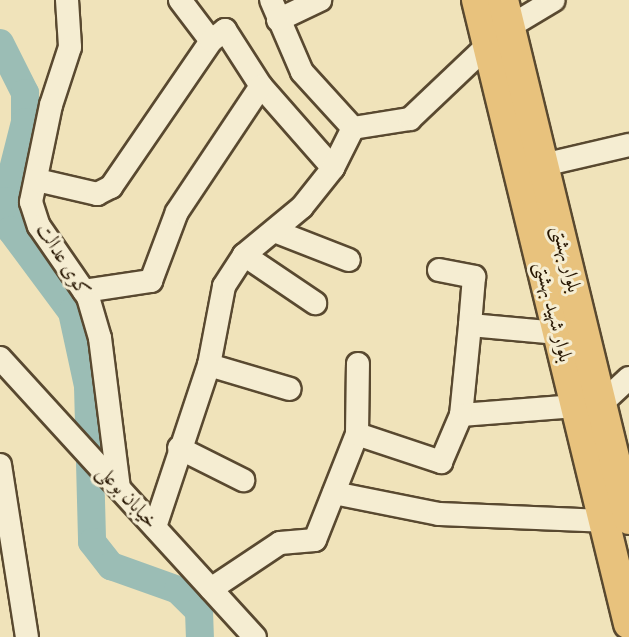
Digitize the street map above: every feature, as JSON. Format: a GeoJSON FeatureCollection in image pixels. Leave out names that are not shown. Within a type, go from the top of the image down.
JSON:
{"type":"FeatureCollection","features":[{"type":"Feature","properties":{"kind":"main road","name":"بلوار شهید بهشتی"},"geometry":{"type":"LineString","coordinates":[[477,0],[500,24],[558,333],[589,405]]}},
{"type":"Feature","properties":{"kind":"main road","name":"بلوار بهشتی"},"geometry":{"type":"LineString","coordinates":[[500,24],[543,165],[589,405],[611,462],[616,520]]}},
{"type":"Feature","properties":{"kind":"main road"},"geometry":{"type":"LineString","coordinates":[[616,520],[629,624]]}},
{"type":"Feature","properties":{"kind":"street","name":"کوی عدالت"},"geometry":{"type":"LineString","coordinates":[[67,0],[70,47],[51,105],[31,202],[39,226],[84,291],[100,338],[118,487]]}},
{"type":"Feature","properties":{"kind":"street"},"geometry":{"type":"LineString","coordinates":[[180,0],[212,41]]}},
{"type":"Feature","properties":{"kind":"street"},"geometry":{"type":"LineString","coordinates":[[320,0],[275,10],[302,72],[353,128]]}},
{"type":"Feature","properties":{"kind":"street"},"geometry":{"type":"LineString","coordinates":[[353,128],[410,119],[500,24],[554,0]]}},
{"type":"Feature","properties":{"kind":"street"},"geometry":{"type":"LineString","coordinates":[[37,180],[97,194],[111,188],[212,41],[225,30],[261,86],[333,168]]}},
{"type":"Feature","properties":{"kind":"street"},"geometry":{"type":"LineString","coordinates":[[84,291],[151,281],[177,212],[261,86]]}},
{"type":"Feature","properties":{"kind":"street"},"geometry":{"type":"LineString","coordinates":[[154,527],[179,448],[209,366],[224,286],[244,255],[277,232],[333,168],[353,128]]}},
{"type":"Feature","properties":{"kind":"street"},"geometry":{"type":"LineString","coordinates":[[543,165],[629,145]]}},
{"type":"Feature","properties":{"kind":"street"},"geometry":{"type":"LineString","coordinates":[[277,232],[349,260]]}},
{"type":"Feature","properties":{"kind":"street"},"geometry":{"type":"LineString","coordinates":[[244,255],[315,303]]}},
{"type":"Feature","properties":{"kind":"street"},"geometry":{"type":"LineString","coordinates":[[357,434],[441,462],[461,415],[474,277],[439,270]]}},
{"type":"Feature","properties":{"kind":"street"},"geometry":{"type":"LineString","coordinates":[[470,325],[558,333]]}},
{"type":"Feature","properties":{"kind":"street","name":"خیابان بوعلی"},"geometry":{"type":"LineString","coordinates":[[0,358],[255,637]]}},
{"type":"Feature","properties":{"kind":"street"},"geometry":{"type":"LineString","coordinates":[[211,589],[280,543],[315,540],[357,434],[358,364]]}},
{"type":"Feature","properties":{"kind":"street"},"geometry":{"type":"LineString","coordinates":[[209,366],[290,389]]}},
{"type":"Feature","properties":{"kind":"street"},"geometry":{"type":"LineString","coordinates":[[461,415],[589,405],[629,378]]}},
{"type":"Feature","properties":{"kind":"street"},"geometry":{"type":"LineString","coordinates":[[179,448],[243,480]]}},
{"type":"Feature","properties":{"kind":"street"},"geometry":{"type":"LineString","coordinates":[[0,465],[7,563],[27,637]]}},
{"type":"Feature","properties":{"kind":"street"},"geometry":{"type":"LineString","coordinates":[[334,493],[439,514],[616,520]]}},
{"type":"Feature","properties":{"kind":"waterway"},"geometry":{"type":"LineString","coordinates":[[0,43],[25,93],[25,122],[5,201],[11,230],[72,312],[88,386],[92,542],[111,566],[178,590],[199,611],[200,637]]}}]}
